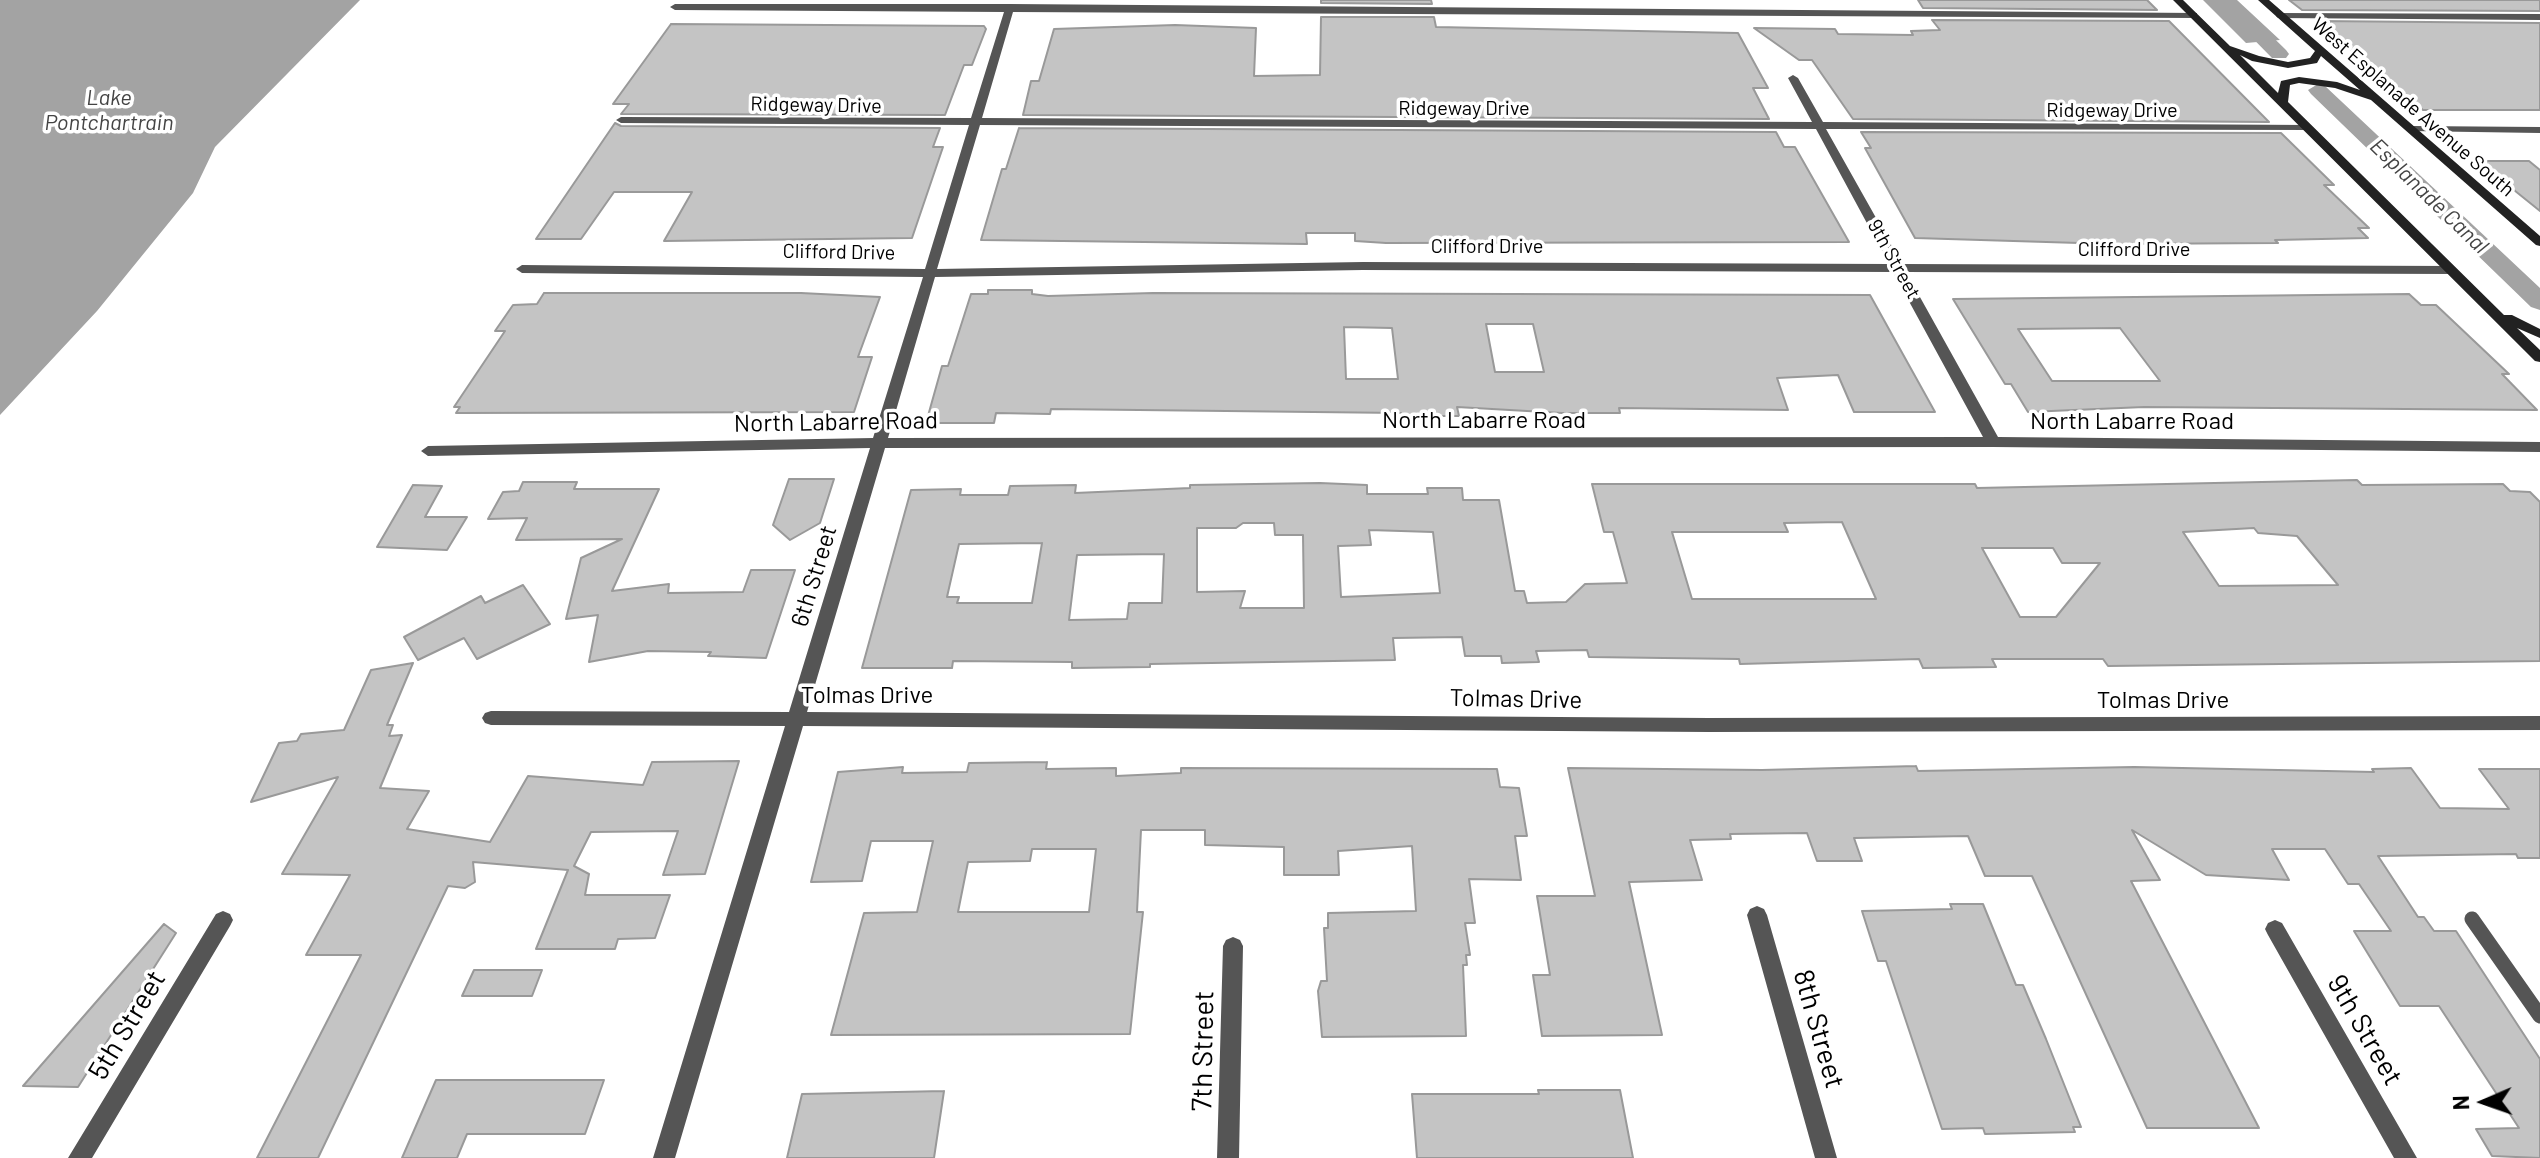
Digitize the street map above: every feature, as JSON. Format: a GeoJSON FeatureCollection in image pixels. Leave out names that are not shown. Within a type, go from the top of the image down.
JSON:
{"type":"FeatureCollection","features":[{"type":"Feature","properties":{"kind":"main road"},"geometry":{"type":"LineString","coordinates":[[2178,0],[2540,358]]}},
{"type":"Feature","properties":{"kind":"main road","name":"West Esplanade Avenue South"},"geometry":{"type":"LineString","coordinates":[[2263,0],[2540,242]]}},
{"type":"Feature","properties":{"kind":"main road"},"geometry":{"type":"LineString","coordinates":[[2220,42],[2256,59],[2288,65],[2313,61],[2320,51]]}},
{"type":"Feature","properties":{"kind":"main road"},"geometry":{"type":"LineString","coordinates":[[2282,104],[2285,83],[2299,80],[2337,85],[2380,103]]}},
{"type":"Feature","properties":{"kind":"main road"},"geometry":{"type":"LineString","coordinates":[[2491,310],[2540,334]]}},
{"type":"Feature","properties":{"kind":"street"},"geometry":{"type":"LineString","coordinates":[[675,7],[1502,4],[2194,15]]}},
{"type":"Feature","properties":{"kind":"street","name":"6th Street"},"geometry":{"type":"LineString","coordinates":[[664,1158],[1010,7]]}},
{"type":"Feature","properties":{"kind":"street"},"geometry":{"type":"LineString","coordinates":[[2281,16],[2540,17]]}},
{"type":"Feature","properties":{"kind":"street","name":"9th Street"},"geometry":{"type":"LineString","coordinates":[[1793,78],[1993,442]]}},
{"type":"Feature","properties":{"kind":"street","name":"Ridgeway Drive"},"geometry":{"type":"LineString","coordinates":[[621,120],[2307,128]]}},
{"type":"Feature","properties":{"kind":"street"},"geometry":{"type":"LineString","coordinates":[[2413,129],[2540,130]]}},
{"type":"Feature","properties":{"kind":"street","name":"Clifford Drive"},"geometry":{"type":"LineString","coordinates":[[522,269],[930,273],[1363,266],[2451,270]]}},
{"type":"Feature","properties":{"kind":"street","name":"North Labarre Road"},"geometry":{"type":"LineString","coordinates":[[428,451],[879,443],[1993,442],[2540,447]]}},
{"type":"Feature","properties":{"kind":"street","name":"Tolmas Drive"},"geometry":{"type":"LineString","coordinates":[[491,718],[1709,725],[2540,723]]}},
{"type":"Feature","properties":{"kind":"street","name":"8th Street"},"geometry":{"type":"LineString","coordinates":[[1757,915],[1826,1158]]}},
{"type":"Feature","properties":{"kind":"street","name":"5th Street"},"geometry":{"type":"LineString","coordinates":[[79,1158],[223,920]]}},
{"type":"Feature","properties":{"kind":"street","name":"9th Street"},"geometry":{"type":"LineString","coordinates":[[2275,929],[2406,1158]]}},
{"type":"Feature","properties":{"kind":"street","name":"7th Street"},"geometry":{"type":"LineString","coordinates":[[1228,1158],[1233,946]]}},
{"type":"Feature","properties":{"kind":"lane"},"geometry":{"type":"LineString","coordinates":[[2472,919],[2540,1016]]}},
{"type":"Feature","properties":{"kind":"water","name":"Lake Pontchartrain"},"geometry":{"type":"Polygon","coordinates":[[[0,0],[360,0],[215,147],[193,193],[97,311],[0,415],[0,0]]]}},
{"type":"Feature","properties":{"kind":"water"},"geometry":{"type":"Polygon","coordinates":[[[2203,0],[2237,0],[2280,40],[2246,43],[2203,0]]]}},
{"type":"Feature","properties":{"kind":"building"},"geometry":{"type":"Polygon","coordinates":[[[1321,0],[1431,0],[1432,4],[1321,3],[1321,0]]]}},
{"type":"Feature","properties":{"kind":"building"},"geometry":{"type":"Polygon","coordinates":[[[1918,0],[2147,0],[2157,10],[1923,8],[1918,0]]]}},
{"type":"Feature","properties":{"kind":"building"},"geometry":{"type":"Polygon","coordinates":[[[2289,0],[2540,0],[2540,11],[2302,10],[2289,0]]]}},
{"type":"Feature","properties":{"kind":"building"},"geometry":{"type":"Polygon","coordinates":[[[1321,17],[1434,17],[1436,27],[1738,33],[1768,88],[1753,88],[1769,119],[1023,115],[1031,81],[1039,81],[1054,29],[1175,25],[1256,28],[1254,76],[1320,75],[1321,17]]]}},
{"type":"Feature","properties":{"kind":"building"},"geometry":{"type":"Polygon","coordinates":[[[1932,20],[2169,21],[2269,122],[1853,119],[1812,60],[1799,60],[1754,28],[1835,29],[1838,34],[1913,35],[1911,31],[1940,30],[1932,20]]]}},
{"type":"Feature","properties":{"kind":"building"},"geometry":{"type":"Polygon","coordinates":[[[2316,21],[2540,23],[2540,110],[2423,110],[2316,21]]]}},
{"type":"Feature","properties":{"kind":"building"},"geometry":{"type":"Polygon","coordinates":[[[671,24],[984,26],[986,29],[972,65],[964,65],[945,115],[621,114],[629,104],[613,104],[671,24]]]}},
{"type":"Feature","properties":{"kind":"building"},"geometry":{"type":"Polygon","coordinates":[[[615,123],[621,126],[940,128],[933,147],[943,147],[912,238],[664,241],[692,192],[614,192],[581,239],[536,239],[615,123]]]}},
{"type":"Feature","properties":{"kind":"building"},"geometry":{"type":"Polygon","coordinates":[[[1019,128],[1776,132],[1784,147],[1795,147],[1849,242],[1386,243],[1355,241],[1355,233],[1306,233],[1307,244],[981,240],[1002,169],[1006,169],[1019,128]]]}},
{"type":"Feature","properties":{"kind":"building"},"geometry":{"type":"Polygon","coordinates":[[[1861,132],[2281,133],[2334,185],[2324,185],[2369,228],[2358,228],[2368,238],[2275,240],[2278,243],[2112,244],[1915,238],[1865,148],[1871,148],[1861,132]]]}},
{"type":"Feature","properties":{"kind":"building"},"geometry":{"type":"Polygon","coordinates":[[[2478,161],[2529,161],[2540,170],[2540,211],[2478,161]]]}},
{"type":"Feature","properties":{"kind":"building"},"geometry":{"type":"Polygon","coordinates":[[[988,290],[1032,290],[1032,294],[1048,296],[1153,293],[1870,295],[1935,412],[1854,412],[1838,375],[1777,378],[1788,410],[1619,408],[1620,413],[1562,413],[1457,407],[1459,416],[1401,416],[1401,413],[1051,409],[1050,414],[996,413],[994,423],[926,423],[942,366],[948,366],[971,294],[988,294],[988,290]],[[1486,324],[1495,372],[1544,372],[1533,324],[1486,324]],[[1344,327],[1346,379],[1398,379],[1392,328],[1344,327]]]}},
{"type":"Feature","properties":{"kind":"building"},"geometry":{"type":"Polygon","coordinates":[[[544,293],[801,293],[880,297],[858,357],[872,357],[854,412],[456,413],[460,407],[454,407],[505,331],[495,331],[513,305],[537,304],[544,293]]]}},
{"type":"Feature","properties":{"kind":"building"},"geometry":{"type":"Polygon","coordinates":[[[2409,294],[2421,305],[2436,305],[2509,374],[2502,374],[2537,410],[2144,407],[2028,412],[2011,384],[2005,384],[1953,299],[2409,294]],[[2120,328],[2018,329],[2052,381],[2160,381],[2120,328]]]}},
{"type":"Feature","properties":{"kind":"building"},"geometry":{"type":"Polygon","coordinates":[[[789,479],[834,479],[820,523],[790,540],[773,525],[789,479]]]}},
{"type":"Feature","properties":{"kind":"building"},"geometry":{"type":"Polygon","coordinates":[[[2357,480],[2362,485],[2503,484],[2510,491],[2530,492],[2540,502],[2540,661],[2108,666],[2103,659],[1992,659],[1996,667],[1923,668],[1919,659],[1740,664],[1739,659],[1589,657],[1587,650],[1536,651],[1539,662],[1502,663],[1501,656],[1465,656],[1462,637],[1393,638],[1395,660],[1072,668],[1072,662],[953,661],[952,668],[862,668],[911,490],[961,489],[960,495],[1008,495],[1010,486],[1076,485],[1075,493],[1190,488],[1190,485],[1320,483],[1367,485],[1367,494],[1428,494],[1427,488],[1462,488],[1463,500],[1499,500],[1515,591],[1524,591],[1527,603],[1566,602],[1585,584],[1627,583],[1613,532],[1604,532],[1592,484],[1975,484],[1977,488],[2357,480]],[[1842,522],[1784,523],[1788,532],[1672,532],[1692,599],[1876,599],[1842,522]],[[1243,523],[1236,528],[1197,528],[1197,592],[1245,591],[1240,608],[1304,608],[1303,535],[1275,535],[1274,523],[1243,523]],[[2254,528],[2183,532],[2219,586],[2338,585],[2297,536],[2258,533],[2254,528]],[[1369,530],[1371,545],[1338,546],[1341,597],[1440,593],[1433,532],[1369,530]],[[1042,543],[959,544],[947,597],[959,597],[957,603],[1032,603],[1042,543]],[[1982,548],[2020,617],[2056,617],[2100,563],[2062,563],[2053,548],[1982,548]],[[1164,554],[1077,555],[1069,620],[1127,619],[1129,603],[1162,603],[1164,554]]]}},
{"type":"Feature","properties":{"kind":"building"},"geometry":{"type":"Polygon","coordinates":[[[523,482],[577,482],[574,489],[659,489],[612,591],[669,584],[668,593],[743,592],[751,570],[795,570],[766,658],[708,656],[711,652],[648,651],[589,662],[598,615],[566,619],[581,558],[622,539],[516,540],[527,518],[488,519],[503,492],[519,491],[523,482]]]}},
{"type":"Feature","properties":{"kind":"building"},"geometry":{"type":"Polygon","coordinates":[[[413,485],[442,486],[425,517],[467,517],[447,550],[377,547],[413,485]]]}},
{"type":"Feature","properties":{"kind":"building"},"geometry":{"type":"Polygon","coordinates":[[[523,585],[550,624],[477,659],[464,638],[418,660],[404,637],[481,596],[485,603],[523,585]]]}},
{"type":"Feature","properties":{"kind":"building"},"geometry":{"type":"Polygon","coordinates":[[[413,663],[387,725],[393,725],[389,736],[402,735],[380,788],[429,791],[407,829],[490,842],[528,776],[643,785],[652,762],[739,761],[705,874],[663,875],[678,831],[591,832],[574,866],[589,874],[585,895],[670,895],[655,938],[618,939],[615,949],[536,949],[568,870],[473,862],[475,882],[465,888],[448,886],[318,1158],[257,1158],[361,955],[306,955],[350,875],[282,874],[338,777],[251,802],[279,743],[297,741],[301,734],[344,730],[371,670],[413,663]]]}},
{"type":"Feature","properties":{"kind":"building"},"geometry":{"type":"Polygon","coordinates":[[[1047,762],[1046,769],[1116,768],[1116,776],[1181,773],[1181,768],[1497,769],[1500,787],[1519,788],[1527,836],[1515,836],[1521,880],[1469,879],[1475,923],[1465,923],[1470,955],[1466,955],[1467,965],[1463,965],[1466,1036],[1322,1037],[1318,991],[1321,981],[1327,981],[1324,928],[1328,928],[1328,913],[1416,911],[1412,846],[1338,851],[1339,875],[1284,875],[1284,847],[1205,845],[1205,830],[1141,830],[1137,912],[1143,912],[1130,1034],[831,1035],[864,913],[917,912],[933,841],[871,841],[862,881],[811,882],[838,772],[903,767],[902,773],[967,772],[969,763],[1047,762]],[[1032,849],[1030,861],[968,862],[958,912],[1089,912],[1096,849],[1032,849]]]}},
{"type":"Feature","properties":{"kind":"building"},"geometry":{"type":"Polygon","coordinates":[[[1916,766],[1918,771],[2134,767],[2374,772],[2372,769],[2411,768],[2440,808],[2509,809],[2479,769],[2540,769],[2540,858],[2518,858],[2516,854],[2378,856],[2418,917],[2424,917],[2434,931],[2456,931],[2540,1059],[2540,1158],[2492,1156],[2476,1129],[2519,1128],[2439,1006],[2400,1006],[2354,931],[2391,931],[2359,884],[2348,884],[2325,849],[2272,849],[2289,880],[2206,875],[2132,830],[2160,880],[2131,881],[2259,1128],[2147,1128],[2032,876],[1985,876],[1968,836],[1854,838],[1862,861],[1817,861],[1807,833],[1730,834],[1731,839],[1690,840],[1702,880],[1629,882],[1662,1035],[1542,1036],[1533,975],[1550,975],[1537,896],[1595,896],[1568,768],[1762,770],[1916,766]]]}},
{"type":"Feature","properties":{"kind":"building"},"geometry":{"type":"Polygon","coordinates":[[[1950,904],[1983,904],[2016,985],[2023,985],[2046,1039],[2081,1127],[2073,1127],[2075,1132],[1985,1134],[1983,1128],[1942,1129],[1886,961],[1878,961],[1862,911],[1952,909],[1950,904]]]}},
{"type":"Feature","properties":{"kind":"building"},"geometry":{"type":"Polygon","coordinates":[[[164,924],[176,933],[78,1087],[23,1086],[164,924]]]}},
{"type":"Feature","properties":{"kind":"building"},"geometry":{"type":"Polygon","coordinates":[[[474,970],[542,970],[532,996],[462,996],[474,970]]]}},
{"type":"Feature","properties":{"kind":"building"},"geometry":{"type":"Polygon","coordinates":[[[436,1080],[604,1080],[585,1134],[467,1134],[457,1158],[402,1158],[436,1080]]]}},
{"type":"Feature","properties":{"kind":"building"},"geometry":{"type":"Polygon","coordinates":[[[1538,1090],[1620,1090],[1633,1158],[1417,1158],[1412,1094],[1539,1094],[1538,1090]]]}},
{"type":"Feature","properties":{"kind":"building"},"geometry":{"type":"Polygon","coordinates":[[[944,1091],[934,1158],[787,1158],[802,1094],[944,1091]]]}},
{"type":"Feature","properties":{"kind":"waterway","name":"Esplanade Canal"},"geometry":{"type":"LineString","coordinates":[[2224,0],[2279,54]]}},
{"type":"Feature","properties":{"kind":"waterway","name":"Esplanade Canal"},"geometry":{"type":"LineString","coordinates":[[2318,90],[2540,302]]}}]}
